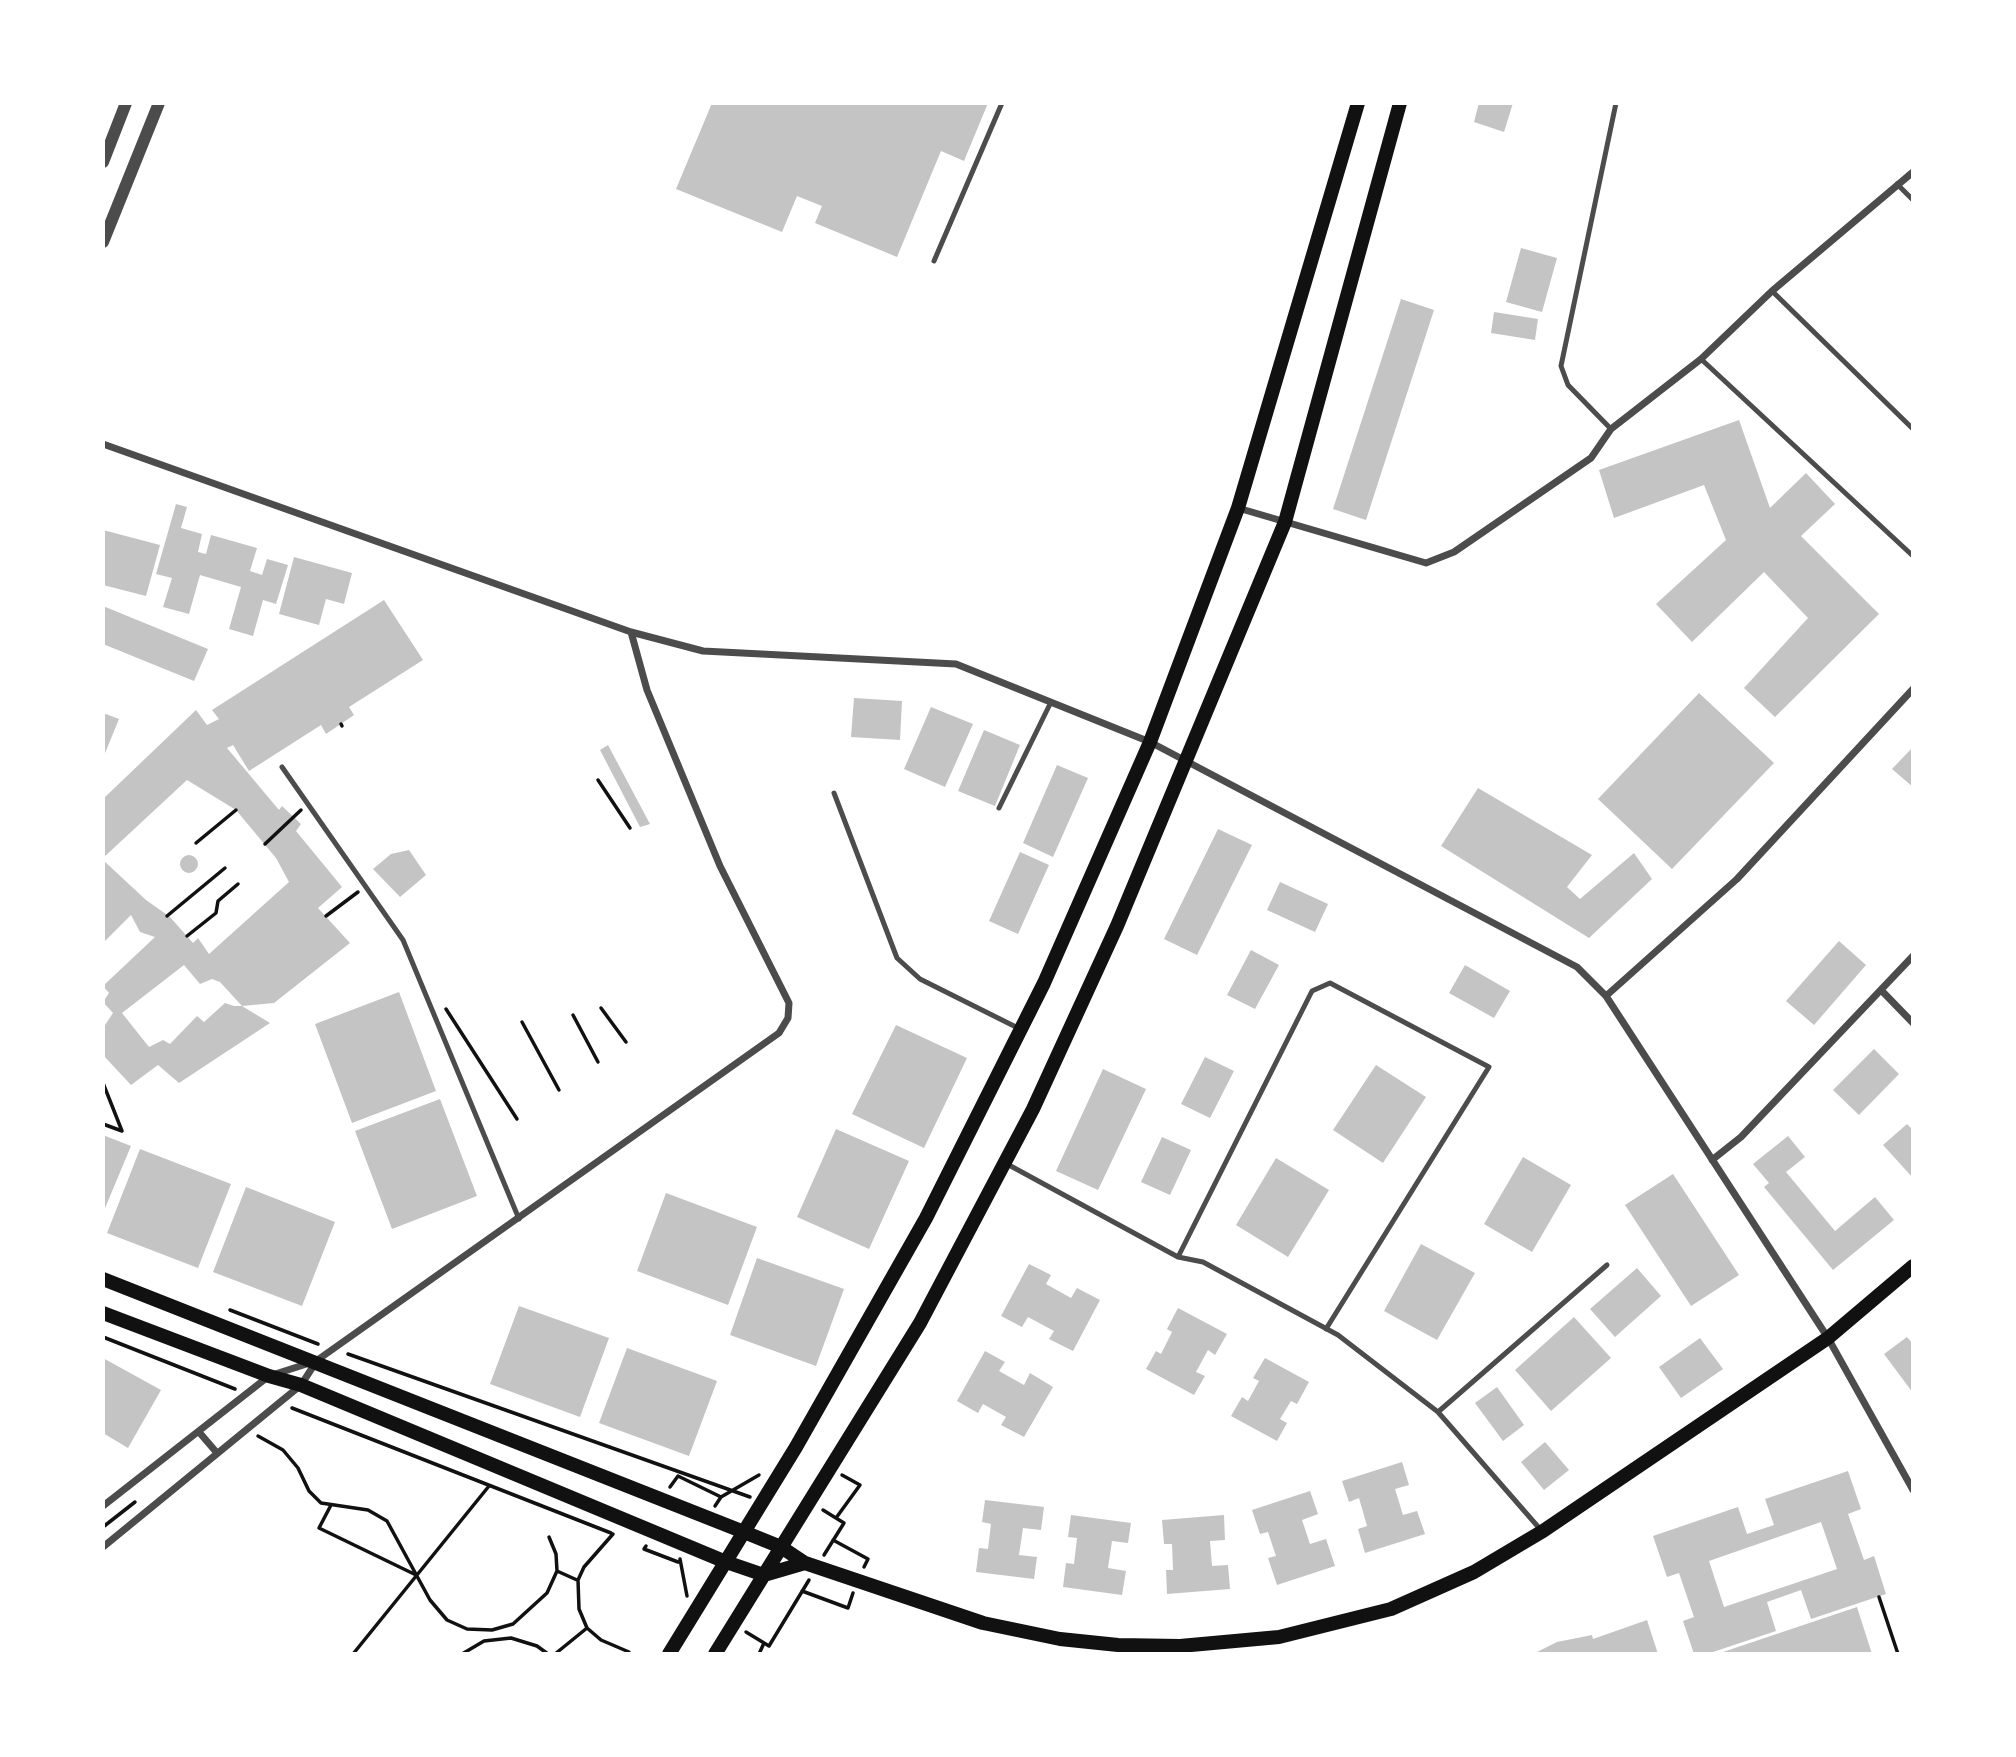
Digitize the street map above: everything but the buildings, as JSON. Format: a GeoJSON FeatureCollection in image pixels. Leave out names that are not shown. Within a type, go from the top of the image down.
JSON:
{"type":"FeatureCollection","features":[{"type":"Feature","properties":{"kind":"main road"},"geometry":{"type":"LineString","coordinates":[[668,1654],[744,1532],[926,1219],[1044,983],[1150,742],[1238,508],[1358,103]]}},
{"type":"Feature","properties":{"kind":"main road"},"geometry":{"type":"LineString","coordinates":[[715,1654],[920,1322],[1006,1163],[1116,926],[1285,522],[1400,103]]}},
{"type":"Feature","properties":{"kind":"main road"},"geometry":{"type":"LineString","coordinates":[[103,1279],[744,1532],[780,1547],[805,1563],[983,1623],[1060,1639],[1118,1645],[1180,1646],[1279,1637],[1391,1609],[1474,1572],[1543,1531],[1828,1338],[1913,1266]]}},
{"type":"Feature","properties":{"kind":"main road"},"geometry":{"type":"LineString","coordinates":[[103,1313],[269,1376],[302,1385],[726,1562],[764,1575],[805,1563]]}},
{"type":"Feature","properties":{"kind":"street"},"geometry":{"type":"LineString","coordinates":[[103,162],[126,103]]}},
{"type":"Feature","properties":{"kind":"street"},"geometry":{"type":"LineString","coordinates":[[103,242],[159,103]]}},
{"type":"Feature","properties":{"kind":"street"},"geometry":{"type":"LineString","coordinates":[[1238,508],[1426,563],[1454,552],[1591,458],[1611,429],[1701,359],[1772,291],[1913,172]]}},
{"type":"Feature","properties":{"kind":"street"},"geometry":{"type":"LineString","coordinates":[[103,444],[631,632],[703,651],[956,664],[1150,742],[1577,967],[1606,996],[1828,1338],[1913,1490]]}},
{"type":"Feature","properties":{"kind":"street"},"geometry":{"type":"LineString","coordinates":[[103,1506],[269,1376],[316,1361],[779,1033],[788,1018],[789,1003],[720,866],[647,690],[631,632]]}},
{"type":"Feature","properties":{"kind":"street"},"geometry":{"type":"LineString","coordinates":[[1606,996],[1737,879],[1913,689]]}},
{"type":"Feature","properties":{"kind":"street"},"geometry":{"type":"LineString","coordinates":[[1712,1160],[1741,1137],[1913,956]]}},
{"type":"Feature","properties":{"kind":"street"},"geometry":{"type":"LineString","coordinates":[[1881,990],[1913,1023]]}},
{"type":"Feature","properties":{"kind":"street"},"geometry":{"type":"LineString","coordinates":[[103,1547],[302,1385],[316,1361]]}},
{"type":"Feature","properties":{"kind":"street"},"geometry":{"type":"LineString","coordinates":[[199,1432],[218,1453]]}},
{"type":"Feature","properties":{"kind":"lane"},"geometry":{"type":"LineString","coordinates":[[934,261],[1003,103]]}},
{"type":"Feature","properties":{"kind":"lane"},"geometry":{"type":"LineString","coordinates":[[1611,429],[1568,385],[1561,366],[1616,103]]}},
{"type":"Feature","properties":{"kind":"lane"},"geometry":{"type":"LineString","coordinates":[[1897,184],[1913,200]]}},
{"type":"Feature","properties":{"kind":"lane"},"geometry":{"type":"LineString","coordinates":[[1772,291],[1913,429]]}},
{"type":"Feature","properties":{"kind":"lane"},"geometry":{"type":"LineString","coordinates":[[1701,359],[1913,556]]}},
{"type":"Feature","properties":{"kind":"lane"},"geometry":{"type":"LineString","coordinates":[[999,808],[1051,702]]}},
{"type":"Feature","properties":{"kind":"lane"},"geometry":{"type":"LineString","coordinates":[[282,767],[403,940],[519,1219]]}},
{"type":"Feature","properties":{"kind":"lane"},"geometry":{"type":"LineString","coordinates":[[834,793],[897,958],[920,979],[1021,1029]]}},
{"type":"Feature","properties":{"kind":"lane"},"geometry":{"type":"LineString","coordinates":[[1178,1257],[1312,991],[1330,983],[1489,1067],[1326,1329]]}},
{"type":"Feature","properties":{"kind":"lane"},"geometry":{"type":"LineString","coordinates":[[1006,1163],[1178,1257],[1203,1262],[1326,1329],[1438,1412],[1543,1531]]}},
{"type":"Feature","properties":{"kind":"lane"},"geometry":{"type":"LineString","coordinates":[[1438,1412],[1607,1265]]}},
{"type":"Feature","properties":{"kind":"path"},"geometry":{"type":"LineString","coordinates":[[598,780],[630,828]]}},
{"type":"Feature","properties":{"kind":"path"},"geometry":{"type":"LineString","coordinates":[[265,844],[307,803]]}},
{"type":"Feature","properties":{"kind":"path"},"geometry":{"type":"LineString","coordinates":[[195,843],[236,810]]}},
{"type":"Feature","properties":{"kind":"path"},"geometry":{"type":"LineString","coordinates":[[167,916],[207,879],[225,868]]}},
{"type":"Feature","properties":{"kind":"path"},"geometry":{"type":"LineString","coordinates":[[187,936],[216,913],[218,901],[238,884]]}},
{"type":"Feature","properties":{"kind":"path"},"geometry":{"type":"LineString","coordinates":[[326,916],[366,887]]}},
{"type":"Feature","properties":{"kind":"path"},"geometry":{"type":"LineString","coordinates":[[443,1005],[517,1119]]}},
{"type":"Feature","properties":{"kind":"path"},"geometry":{"type":"LineString","coordinates":[[601,1008],[626,1042]]}},
{"type":"Feature","properties":{"kind":"path"},"geometry":{"type":"LineString","coordinates":[[573,1015],[598,1062]]}},
{"type":"Feature","properties":{"kind":"path"},"geometry":{"type":"LineString","coordinates":[[522,1022],[559,1090]]}},
{"type":"Feature","properties":{"kind":"path"},"geometry":{"type":"LineString","coordinates":[[103,1083],[122,1131],[103,1124]]}},
{"type":"Feature","properties":{"kind":"path"},"geometry":{"type":"LineString","coordinates":[[218,1305],[333,1349],[761,1502]]}},
{"type":"Feature","properties":{"kind":"path"},"geometry":{"type":"LineString","coordinates":[[103,1337],[248,1394]]}},
{"type":"Feature","properties":{"kind":"path"},"geometry":{"type":"LineString","coordinates":[[279,1403],[624,1539]]}},
{"type":"Feature","properties":{"kind":"path"},"geometry":{"type":"LineString","coordinates":[[247,1429],[283,1450],[298,1468],[309,1492],[321,1503],[368,1510],[387,1521],[430,1600],[447,1620],[467,1629],[492,1630],[513,1624],[547,1593],[557,1571],[556,1554],[549,1536]]}},
{"type":"Feature","properties":{"kind":"path"},"geometry":{"type":"LineString","coordinates":[[678,1476],[721,1497]]}},
{"type":"Feature","properties":{"kind":"path"},"geometry":{"type":"LineString","coordinates":[[836,1518],[860,1485]]}},
{"type":"Feature","properties":{"kind":"path"},"geometry":{"type":"LineString","coordinates":[[353,1654],[489,1486]]}},
{"type":"Feature","properties":{"kind":"path"},"geometry":{"type":"LineString","coordinates":[[331,1505],[319,1528],[416,1575]]}},
{"type":"Feature","properties":{"kind":"path"},"geometry":{"type":"LineString","coordinates":[[613,1535],[593,1556],[578,1580],[579,1609],[587,1629],[601,1640],[629,1652]]}},
{"type":"Feature","properties":{"kind":"path"},"geometry":{"type":"LineString","coordinates":[[833,1540],[868,1559]]}},
{"type":"Feature","properties":{"kind":"path"},"geometry":{"type":"LineString","coordinates":[[635,1543],[718,1575]]}},
{"type":"Feature","properties":{"kind":"path"},"geometry":{"type":"LineString","coordinates":[[644,1549],[678,1562]]}},
{"type":"Feature","properties":{"kind":"path"},"geometry":{"type":"LineString","coordinates":[[557,1571],[578,1580]]}},
{"type":"Feature","properties":{"kind":"path"},"geometry":{"type":"LineString","coordinates":[[803,1591],[848,1608]]}},
{"type":"Feature","properties":{"kind":"path"},"geometry":{"type":"LineString","coordinates":[[1878,1597],[1898,1654]]}},
{"type":"Feature","properties":{"kind":"path"},"geometry":{"type":"LineString","coordinates":[[555,1654],[587,1629]]}},
{"type":"Feature","properties":{"kind":"path"},"geometry":{"type":"LineString","coordinates":[[462,1654],[484,1641],[511,1638],[537,1646],[548,1654]]}},
{"type":"Feature","properties":{"kind":"path"},"geometry":{"type":"LineString","coordinates":[[759,1654],[765,1643]]}}]}
